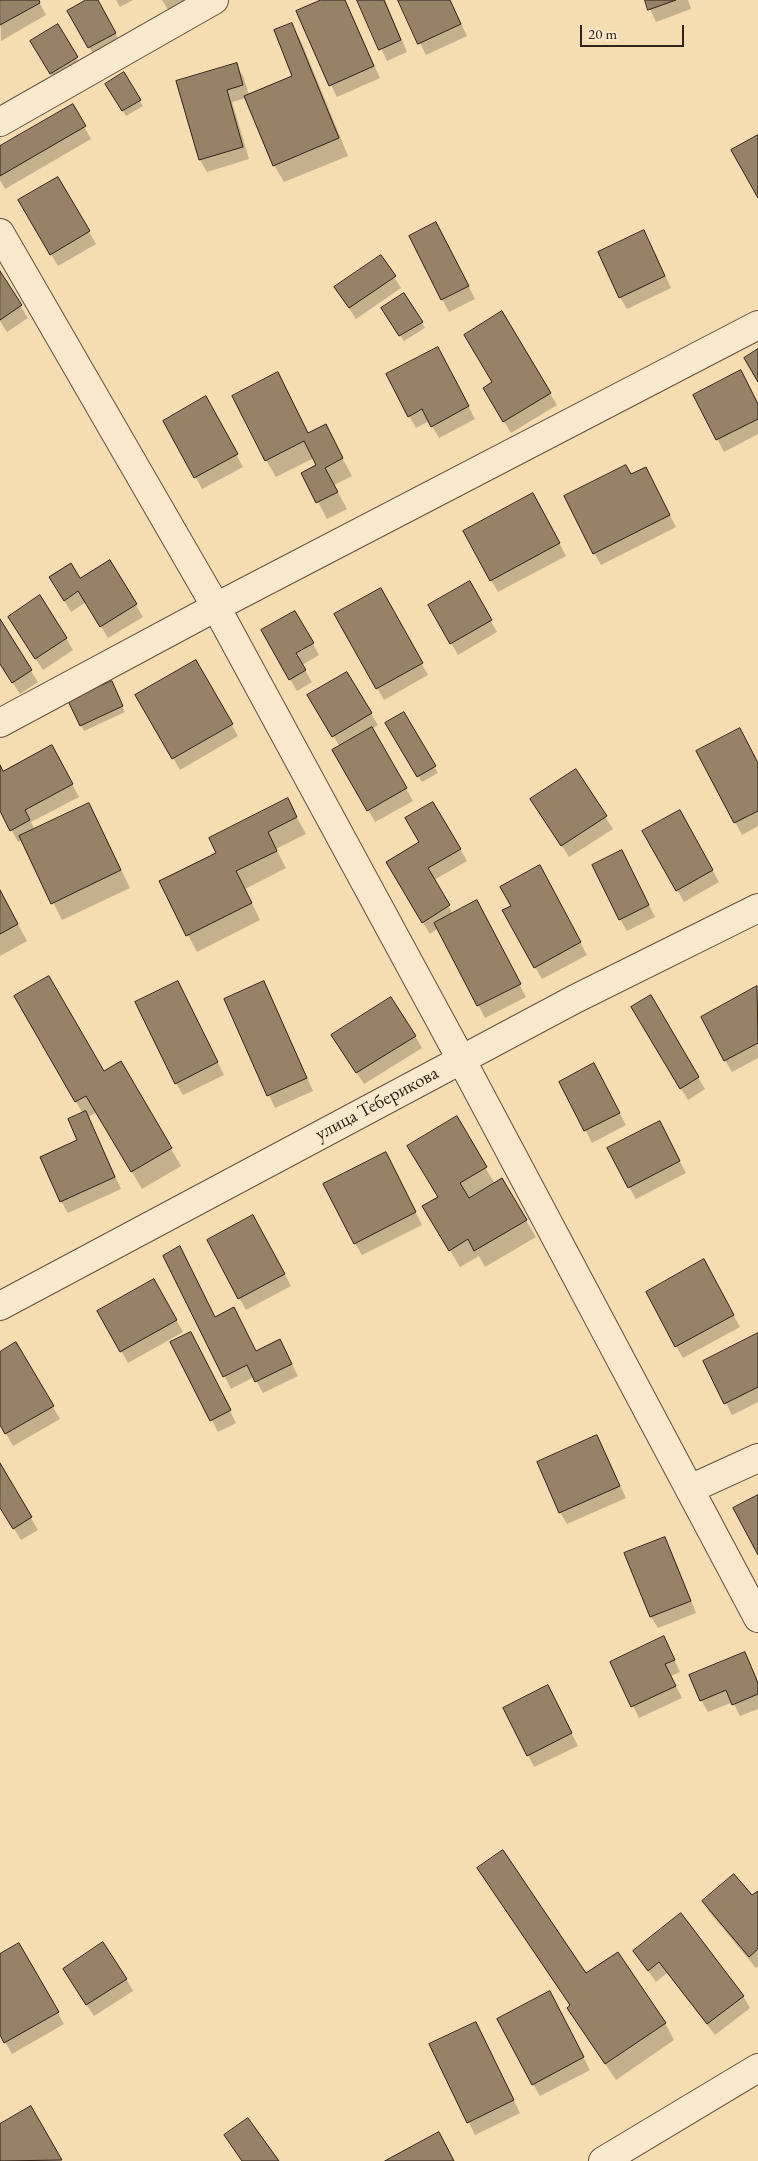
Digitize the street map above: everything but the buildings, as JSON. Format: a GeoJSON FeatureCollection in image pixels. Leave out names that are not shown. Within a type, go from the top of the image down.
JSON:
{"type":"FeatureCollection","features":[{"type":"Feature","properties":{"kind":"street"},"geometry":{"type":"LineString","coordinates":[[0,122],[214,0]]}},
{"type":"Feature","properties":{"kind":"street"},"geometry":{"type":"LineString","coordinates":[[0,233],[216,607],[461,1059],[758,1618]]}},
{"type":"Feature","properties":{"kind":"street"},"geometry":{"type":"LineString","coordinates":[[0,723],[216,607],[758,325]]}},
{"type":"Feature","properties":{"kind":"street","name":"улица Теберикова"},"geometry":{"type":"LineString","coordinates":[[0,1306],[575,999],[758,908]]}},
{"type":"Feature","properties":{"kind":"street"},"geometry":{"type":"LineString","coordinates":[[690,1489],[758,1458]]}},
{"type":"Feature","properties":{"kind":"street"},"geometry":{"type":"LineString","coordinates":[[603,2161],[758,2068]]}}]}
